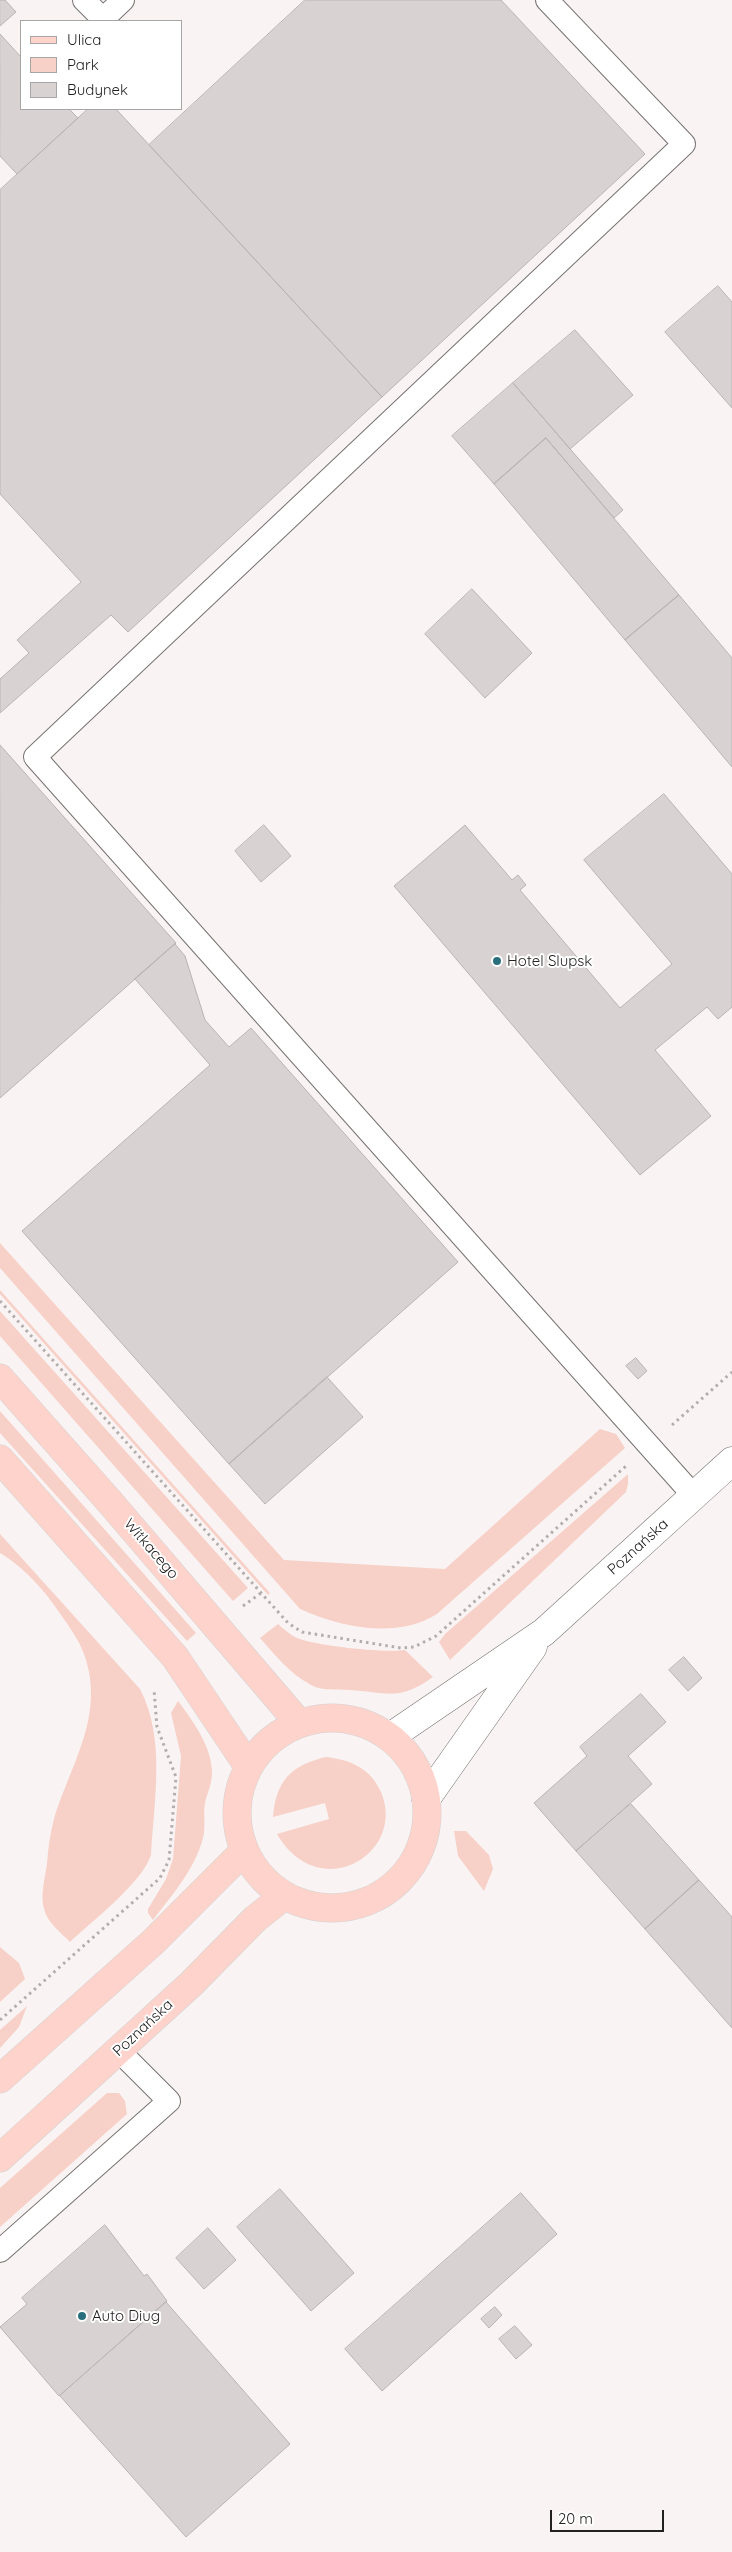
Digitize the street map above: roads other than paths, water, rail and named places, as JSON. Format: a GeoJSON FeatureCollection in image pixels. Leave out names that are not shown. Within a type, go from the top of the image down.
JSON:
{"type":"FeatureCollection","features":[{"type":"Feature","properties":{"kind":"main road","name":"Witkacego"},"geometry":{"type":"LineString","coordinates":[[0,1378],[110,1501],[299,1723]]}},
{"type":"Feature","properties":{"kind":"main road"},"geometry":{"type":"LineString","coordinates":[[0,1459],[175,1657],[248,1766]]}},
{"type":"Feature","properties":{"kind":"main road","name":"Poznańska"},"geometry":{"type":"LineString","coordinates":[[390,1737],[544,1632],[732,1461]]}},
{"type":"Feature","properties":{"kind":"main road","name":"Poznańska"},"geometry":{"type":"LineString","coordinates":[[426,1799],[544,1632]]}},
{"type":"Feature","properties":{"kind":"main road"},"geometry":{"type":"LineString","coordinates":[[330,1718],[362,1722],[390,1737],[407,1755],[419,1776],[426,1799],[423,1841],[414,1860],[397,1882],[373,1899],[344,1907],[313,1907],[284,1896],[260,1877],[244,1851],[237,1822],[238,1793],[248,1766],[270,1740],[299,1723],[330,1718]]}},
{"type":"Feature","properties":{"kind":"main road"},"geometry":{"type":"LineString","coordinates":[[0,2079],[153,1942],[244,1851]]}},
{"type":"Feature","properties":{"kind":"main road","name":"Poznańska"},"geometry":{"type":"LineString","coordinates":[[0,2158],[191,1984],[255,1919],[284,1896]]}},
{"type":"Feature","properties":{"kind":"lane"},"geometry":{"type":"LineString","coordinates":[[84,0],[103,18],[123,0]]}},
{"type":"Feature","properties":{"kind":"lane"},"geometry":{"type":"LineString","coordinates":[[547,0],[684,144],[34,757],[694,1496]]}},
{"type":"Feature","properties":{"kind":"lane"},"geometry":{"type":"LineString","coordinates":[[0,2251],[169,2101],[119,2050]]}},
{"type":"Feature","properties":{"kind":"place","name":"Hotel Slupsk"},"geometry":{"type":"Point","coordinates":[497,961]}},
{"type":"Feature","properties":{"kind":"place","name":"Auto Diug"},"geometry":{"type":"Point","coordinates":[82,2316]}}]}
